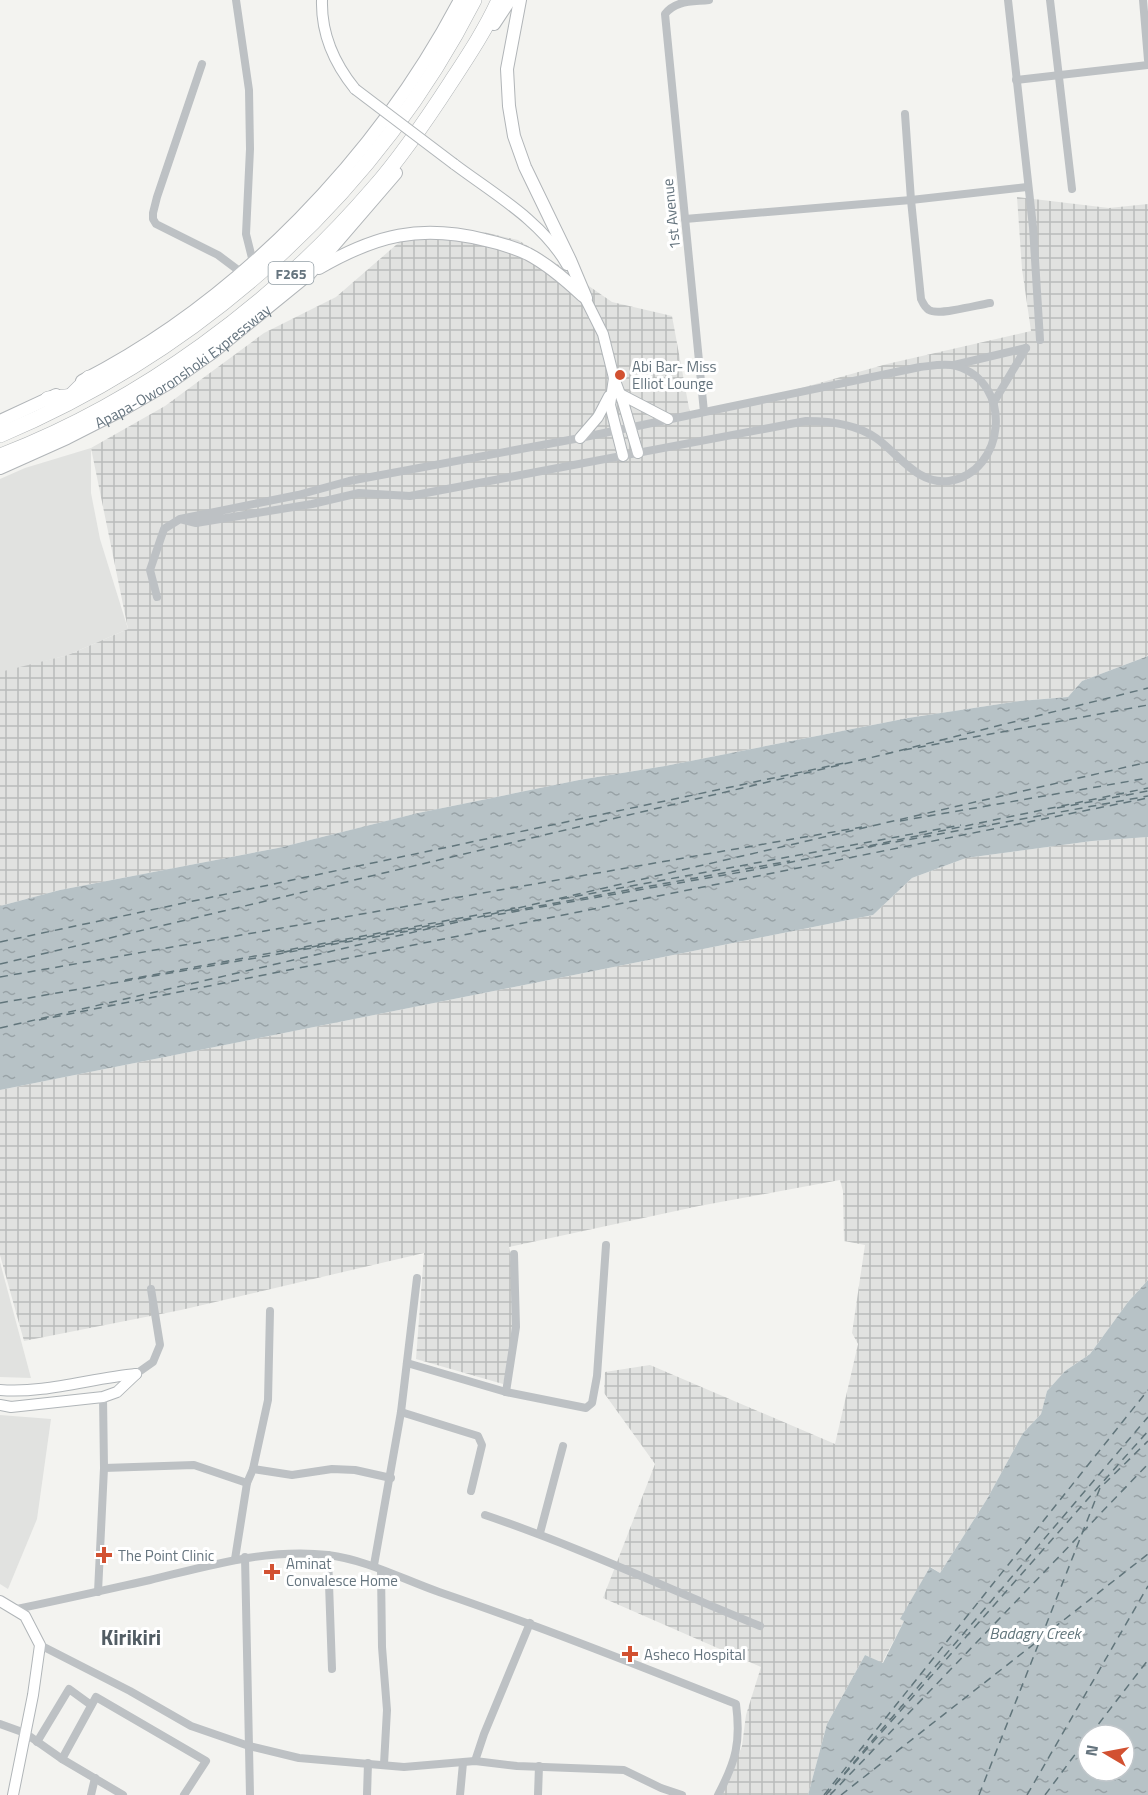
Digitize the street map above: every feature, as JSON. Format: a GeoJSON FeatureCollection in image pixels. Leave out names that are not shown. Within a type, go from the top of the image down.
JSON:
{"type":"FeatureCollection","features":[{"type":"Feature","properties":{"kind":"highway","name":"Apapa-Oworonshoki Expressway"},"geometry":{"type":"LineString","coordinates":[[0,435],[90,385],[150,357],[224,303],[266,268],[351,181],[414,101],[474,0]]}},
{"type":"Feature","properties":{"kind":"highway","name":"Apapa-Oworonshoki Expressway"},"geometry":{"type":"LineString","coordinates":[[0,456],[91,414],[128,392],[255,310],[287,285],[374,188],[403,150],[468,55],[499,0]]}},
{"type":"Feature","properties":{"kind":"highway"},"geometry":{"type":"LineString","coordinates":[[255,310],[270,302],[287,285]]}},
{"type":"Feature","properties":{"kind":"highway"},"geometry":{"type":"LineString","coordinates":[[48,407],[90,385]]}},
{"type":"Feature","properties":{"kind":"main road"},"geometry":{"type":"LineString","coordinates":[[444,31],[449,0]]}},
{"type":"Feature","properties":{"kind":"main road","name":"Apapa-Oworonshoki Expressway"},"geometry":{"type":"LineString","coordinates":[[90,385],[242,273],[317,200],[402,98],[444,31],[460,0]]}},
{"type":"Feature","properties":{"kind":"main road","name":"Apapa-Oworonshoki Expressway"},"geometry":{"type":"LineString","coordinates":[[287,285],[310,273],[408,158],[461,80],[510,0]]}},
{"type":"Feature","properties":{"kind":"main road"},"geometry":{"type":"LineString","coordinates":[[520,0],[507,69],[509,106],[514,136],[525,167],[586,298]]}},
{"type":"Feature","properties":{"kind":"main road"},"geometry":{"type":"LineString","coordinates":[[310,273],[346,252],[378,241],[419,231],[441,232],[498,243],[528,254],[550,267],[586,298]]}},
{"type":"Feature","properties":{"kind":"main road","name":"Apapa-Oworonshoki Expressway"},"geometry":{"type":"LineString","coordinates":[[0,468],[67,438],[169,383],[213,352],[255,310]]}},
{"type":"Feature","properties":{"kind":"main road","name":"Apapa-Oworonshoki Expressway"},"geometry":{"type":"LineString","coordinates":[[0,421],[48,407]]}},
{"type":"Feature","properties":{"kind":"street"},"geometry":{"type":"LineString","coordinates":[[236,0],[249,90],[250,149],[246,234],[253,262]]}},
{"type":"Feature","properties":{"kind":"street"},"geometry":{"type":"LineString","coordinates":[[322,0],[321,13],[325,37],[343,74],[355,89],[532,222],[559,252],[586,298],[603,334],[614,378],[615,394],[631,427],[638,453]]}},
{"type":"Feature","properties":{"kind":"street","name":"1st Avenue"},"geometry":{"type":"LineString","coordinates":[[704,412],[665,14],[677,3],[709,0]]}},
{"type":"Feature","properties":{"kind":"street"},"geometry":{"type":"LineString","coordinates":[[1008,0],[1033,227],[1040,340]]}},
{"type":"Feature","properties":{"kind":"street"},"geometry":{"type":"LineString","coordinates":[[1050,0],[1072,189]]}},
{"type":"Feature","properties":{"kind":"street"},"geometry":{"type":"LineString","coordinates":[[1143,0],[1148,60]]}},
{"type":"Feature","properties":{"kind":"street"},"geometry":{"type":"LineString","coordinates":[[202,64],[157,197],[153,219],[156,224],[218,255],[242,273]]}},
{"type":"Feature","properties":{"kind":"street"},"geometry":{"type":"LineString","coordinates":[[1016,80],[1148,65]]}},
{"type":"Feature","properties":{"kind":"street"},"geometry":{"type":"LineString","coordinates":[[905,114],[911,200],[923,306],[930,312],[939,312],[990,303]]}},
{"type":"Feature","properties":{"kind":"street"},"geometry":{"type":"LineString","coordinates":[[685,219],[911,200],[1027,187]]}},
{"type":"Feature","properties":{"kind":"street"},"geometry":{"type":"LineString","coordinates":[[157,597],[150,570],[164,530],[180,519],[297,495],[349,481],[580,438],[920,367],[954,365],[1026,348],[994,402]]}},
{"type":"Feature","properties":{"kind":"street"},"geometry":{"type":"LineString","coordinates":[[180,519],[196,523],[312,504],[359,493],[410,496],[806,422],[825,421],[866,433],[876,438],[916,474],[946,481],[961,478],[987,456],[995,437],[997,415],[989,392],[977,376],[954,365]]}},
{"type":"Feature","properties":{"kind":"street"},"geometry":{"type":"LineString","coordinates":[[615,394],[668,419]]}},
{"type":"Feature","properties":{"kind":"street"},"geometry":{"type":"LineString","coordinates":[[615,394],[610,405],[623,456]]}},
{"type":"Feature","properties":{"kind":"street"},"geometry":{"type":"LineString","coordinates":[[580,438],[615,394]]}},
{"type":"Feature","properties":{"kind":"street"},"geometry":{"type":"LineString","coordinates":[[407,1362],[506,1392],[586,1408],[592,1403],[597,1376],[606,1245]]}},
{"type":"Feature","properties":{"kind":"street"},"geometry":{"type":"LineString","coordinates":[[506,1392],[516,1327],[514,1254]]}},
{"type":"Feature","properties":{"kind":"street"},"geometry":{"type":"LineString","coordinates":[[384,1764],[387,1710],[378,1567],[401,1412],[417,1278]]}},
{"type":"Feature","properties":{"kind":"street"},"geometry":{"type":"LineString","coordinates":[[0,1405],[11,1407],[103,1397],[117,1392],[153,1362],[160,1345],[151,1289]]}},
{"type":"Feature","properties":{"kind":"street"},"geometry":{"type":"LineString","coordinates":[[235,1559],[247,1483],[253,1469],[268,1400],[270,1311]]}},
{"type":"Feature","properties":{"kind":"street"},"geometry":{"type":"LineString","coordinates":[[0,1390],[18,1392],[136,1374]]}},
{"type":"Feature","properties":{"kind":"street"},"geometry":{"type":"LineString","coordinates":[[99,1592],[104,1468],[103,1397]]}},
{"type":"Feature","properties":{"kind":"street"},"geometry":{"type":"LineString","coordinates":[[401,1412],[478,1436],[482,1445],[471,1491]]}},
{"type":"Feature","properties":{"kind":"street"},"geometry":{"type":"LineString","coordinates":[[540,1533],[563,1446]]}},
{"type":"Feature","properties":{"kind":"street"},"geometry":{"type":"LineString","coordinates":[[104,1468],[194,1465],[247,1483]]}},
{"type":"Feature","properties":{"kind":"street"},"geometry":{"type":"LineString","coordinates":[[253,1469],[292,1475],[332,1469],[355,1470],[391,1478]]}},
{"type":"Feature","properties":{"kind":"street"},"geometry":{"type":"LineString","coordinates":[[485,1515],[540,1533],[760,1626]]}},
{"type":"Feature","properties":{"kind":"street"},"geometry":{"type":"LineString","coordinates":[[17,1609],[245,1557],[328,1555],[378,1567],[530,1623],[736,1704],[739,1728],[738,1745],[727,1778],[718,1795]]}},
{"type":"Feature","properties":{"kind":"street"},"geometry":{"type":"LineString","coordinates":[[328,1555],[332,1669]]}},
{"type":"Feature","properties":{"kind":"street"},"geometry":{"type":"LineString","coordinates":[[245,1557],[250,1795]]}},
{"type":"Feature","properties":{"kind":"street"},"geometry":{"type":"LineString","coordinates":[[0,1601],[17,1609],[31,1624],[40,1645],[13,1795]]}},
{"type":"Feature","properties":{"kind":"street"},"geometry":{"type":"LineString","coordinates":[[475,1761],[530,1623]]}},
{"type":"Feature","properties":{"kind":"street"},"geometry":{"type":"LineString","coordinates":[[40,1645],[130,1691],[191,1726],[249,1746],[298,1758],[404,1767],[475,1761],[517,1766],[624,1770],[660,1792],[682,1795]]}},
{"type":"Feature","properties":{"kind":"street"},"geometry":{"type":"LineString","coordinates":[[37,1742],[69,1689],[91,1705]]}},
{"type":"Feature","properties":{"kind":"street"},"geometry":{"type":"LineString","coordinates":[[62,1759],[96,1697],[206,1761],[184,1795]]}},
{"type":"Feature","properties":{"kind":"street"},"geometry":{"type":"LineString","coordinates":[[0,1724],[25,1733],[62,1759],[123,1795]]}},
{"type":"Feature","properties":{"kind":"street"},"geometry":{"type":"LineString","coordinates":[[367,1795],[368,1763]]}},
{"type":"Feature","properties":{"kind":"street"},"geometry":{"type":"LineString","coordinates":[[460,1795],[463,1763]]}},
{"type":"Feature","properties":{"kind":"street"},"geometry":{"type":"LineString","coordinates":[[538,1795],[539,1766]]}},
{"type":"Feature","properties":{"kind":"street"},"geometry":{"type":"LineString","coordinates":[[91,1795],[95,1779]]}},
{"type":"Feature","properties":{"kind":"shaded area"},"geometry":{"type":"Polygon","coordinates":[[[1017,197],[1109,208],[1148,204],[1148,656],[1082,681],[1068,697],[1020,701],[908,718],[665,766],[579,780],[418,813],[278,848],[60,890],[0,906],[0,672],[68,655],[128,629],[91,448],[165,406],[264,333],[336,297],[411,232],[483,232],[518,240],[612,302],[672,316],[691,419],[887,364],[1031,331],[1022,269],[1017,197]]]}},
{"type":"Feature","properties":{"kind":"shaded area"},"geometry":{"type":"Polygon","coordinates":[[[91,448],[91,493],[100,539],[128,629],[68,655],[0,673],[0,479],[25,468],[91,448]]]}},
{"type":"Feature","properties":{"kind":"shaded area"},"geometry":{"type":"Polygon","coordinates":[[[1148,837],[1148,1280],[1128,1302],[1090,1354],[1065,1371],[1047,1391],[1041,1414],[1023,1433],[987,1499],[940,1573],[931,1567],[901,1619],[904,1621],[882,1663],[865,1655],[827,1724],[808,1795],[722,1795],[742,1746],[746,1715],[761,1667],[603,1598],[655,1464],[604,1393],[605,1372],[650,1365],[835,1444],[858,1344],[852,1333],[865,1245],[844,1241],[843,1191],[840,1180],[699,1206],[509,1247],[519,1322],[503,1384],[416,1359],[424,1253],[181,1310],[24,1341],[0,1255],[0,1090],[873,915],[912,878],[966,858],[1092,841],[1148,837]]]}},
{"type":"Feature","properties":{"kind":"shaded area"},"geometry":{"type":"Polygon","coordinates":[[[0,1262],[31,1378],[0,1377],[0,1262]]]}},
{"type":"Feature","properties":{"kind":"shaded area"},"geometry":{"type":"Polygon","coordinates":[[[0,1415],[51,1419],[37,1519],[8,1589],[0,1584],[0,1415]]]}},
{"type":"Feature","properties":{"kind":"water"},"geometry":{"type":"Polygon","coordinates":[[[1148,656],[1148,837],[1092,841],[966,858],[912,878],[873,915],[0,1090],[0,906],[60,890],[278,848],[418,813],[579,780],[665,766],[908,718],[1020,701],[1068,697],[1082,681],[1148,656]]]}},
{"type":"Feature","properties":{"kind":"water","name":"Badagry Creek"},"geometry":{"type":"Polygon","coordinates":[[[1148,1280],[1148,1795],[808,1795],[827,1724],[865,1655],[883,1663],[904,1621],[900,1619],[930,1567],[940,1573],[987,1499],[1023,1433],[1041,1414],[1047,1391],[1065,1371],[1090,1354],[1128,1302],[1148,1280]]]}},
{"type":"Feature","properties":{"kind":"ferry route"},"geometry":{"type":"LineString","coordinates":[[0,964],[886,754],[1148,688]]}},
{"type":"Feature","properties":{"kind":"ferry route"},"geometry":{"type":"LineString","coordinates":[[904,750],[1148,705]]}},
{"type":"Feature","properties":{"kind":"ferry route"},"geometry":{"type":"LineString","coordinates":[[0,1028],[1148,762]]}},
{"type":"Feature","properties":{"kind":"ferry route"},"geometry":{"type":"LineString","coordinates":[[0,942],[844,763]]}},
{"type":"Feature","properties":{"kind":"ferry route"},"geometry":{"type":"LineString","coordinates":[[900,821],[1148,778]]}},
{"type":"Feature","properties":{"kind":"ferry route"},"geometry":{"type":"LineString","coordinates":[[484,917],[753,870],[1148,788]]}},
{"type":"Feature","properties":{"kind":"ferry route"},"geometry":{"type":"LineString","coordinates":[[1057,808],[1148,791]]}},
{"type":"Feature","properties":{"kind":"ferry route"},"geometry":{"type":"LineString","coordinates":[[868,847],[1148,796]]}},
{"type":"Feature","properties":{"kind":"ferry route"},"geometry":{"type":"LineString","coordinates":[[39,1020],[1148,798]]}},
{"type":"Feature","properties":{"kind":"ferry route"},"geometry":{"type":"LineString","coordinates":[[561,899],[961,825]]}},
{"type":"Feature","properties":{"kind":"ferry route"},"geometry":{"type":"LineString","coordinates":[[0,977],[862,827]]}},
{"type":"Feature","properties":{"kind":"ferry route"},"geometry":{"type":"LineString","coordinates":[[511,911],[790,861]]}},
{"type":"Feature","properties":{"kind":"ferry route"},"geometry":{"type":"LineString","coordinates":[[125,980],[515,908]]}},
{"type":"Feature","properties":{"kind":"ferry route"},"geometry":{"type":"LineString","coordinates":[[284,952],[471,918]]}},
{"type":"Feature","properties":{"kind":"ferry route"},"geometry":{"type":"LineString","coordinates":[[0,1003],[443,925]]}},
{"type":"Feature","properties":{"kind":"ferry route"},"geometry":{"type":"LineString","coordinates":[[824,1795],[1148,1390]]}},
{"type":"Feature","properties":{"kind":"ferry route"},"geometry":{"type":"LineString","coordinates":[[826,1795],[1148,1417]]}},
{"type":"Feature","properties":{"kind":"ferry route"},"geometry":{"type":"LineString","coordinates":[[835,1785],[1148,1431]]}},
{"type":"Feature","properties":{"kind":"ferry route"},"geometry":{"type":"LineString","coordinates":[[979,1795],[1100,1488],[1148,1441]]}},
{"type":"Feature","properties":{"kind":"ferry route"},"geometry":{"type":"LineString","coordinates":[[830,1795],[1148,1464]]}},
{"type":"Feature","properties":{"kind":"ferry route"},"geometry":{"type":"LineString","coordinates":[[1042,1637],[1148,1554]]}},
{"type":"Feature","properties":{"kind":"ferry route"},"geometry":{"type":"LineString","coordinates":[[1027,1795],[1148,1586]]}},
{"type":"Feature","properties":{"kind":"ferry route"},"geometry":{"type":"LineString","coordinates":[[841,1795],[1039,1640]]}},
{"type":"Feature","properties":{"kind":"ferry route"},"geometry":{"type":"LineString","coordinates":[[1099,1723],[1148,1660]]}},
{"type":"Feature","properties":{"kind":"ferry route"},"geometry":{"type":"LineString","coordinates":[[1045,1795],[1076,1753]]}},
{"type":"Feature","properties":{"kind":"place","name":"Abi Bar- Miss Elliot Lounge"},"geometry":{"type":"Point","coordinates":[620,375]}},
{"type":"Feature","properties":{"kind":"place","name":"The Point Clinic"},"geometry":{"type":"Point","coordinates":[104,1555]}},
{"type":"Feature","properties":{"kind":"place","name":"Aminat Convalesce Home"},"geometry":{"type":"Point","coordinates":[272,1572]}},
{"type":"Feature","properties":{"kind":"place","name":"Asheco Hospital"},"geometry":{"type":"Point","coordinates":[630,1654]}},
{"type":"Feature","properties":{"kind":"district","name":"Kirikiri"},"geometry":{"type":"Point","coordinates":[131,1637]}}]}
